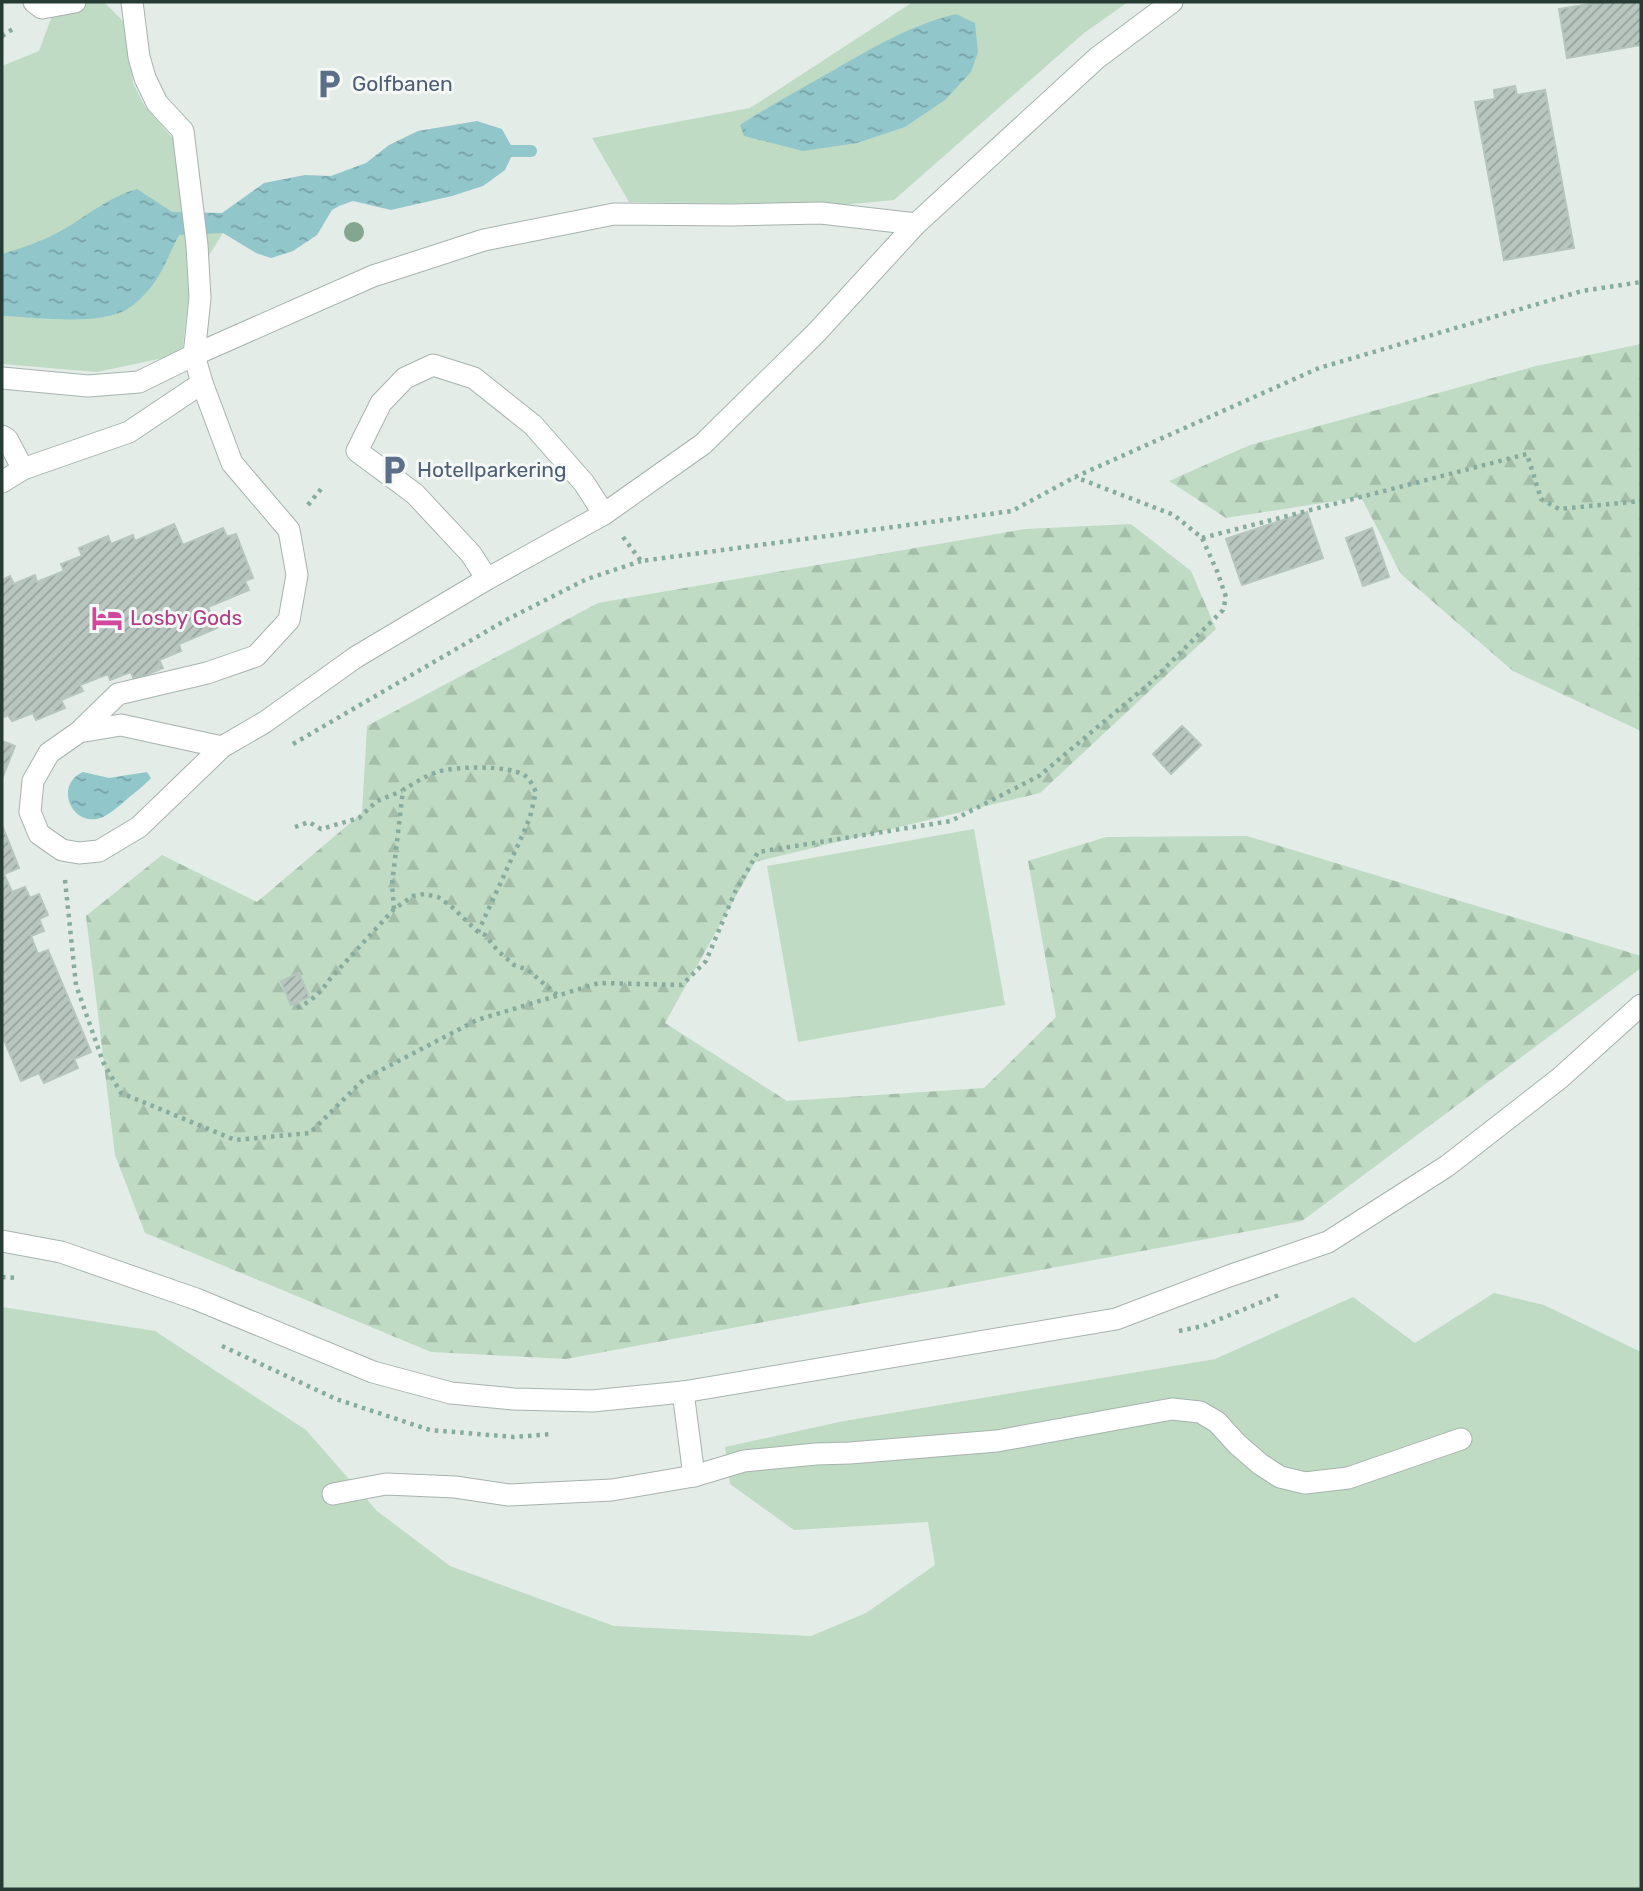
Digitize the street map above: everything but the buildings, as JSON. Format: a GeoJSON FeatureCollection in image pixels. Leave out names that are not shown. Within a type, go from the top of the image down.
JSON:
{"type":"FeatureCollection","features":[{"type":"Feature","properties":{"kind":"street"},"geometry":{"type":"LineString","coordinates":[[34,2],[42,8],[75,2]]}},
{"type":"Feature","properties":{"kind":"street"},"geometry":{"type":"LineString","coordinates":[[132,2],[139,57],[145,78],[157,103],[183,131],[197,245],[200,298],[194,355],[202,383],[232,463],[289,530],[297,575],[289,620],[256,656],[207,673],[118,694],[79,732],[49,754],[33,781],[30,813],[40,834],[62,849],[79,853],[99,851],[139,827],[222,747],[265,722],[356,657],[487,579],[604,514],[703,444],[816,333],[916,224],[1097,58],[1172,2]]}},
{"type":"Feature","properties":{"kind":"street"},"geometry":{"type":"LineString","coordinates":[[2,378],[88,386],[139,382],[373,276],[484,240],[614,214],[821,213],[916,224]]}},
{"type":"Feature","properties":{"kind":"street"},"geometry":{"type":"LineString","coordinates":[[487,579],[471,554],[415,494],[358,451],[381,403],[405,378],[433,365],[474,378],[533,425],[584,483],[604,514]]}},
{"type":"Feature","properties":{"kind":"street"},"geometry":{"type":"LineString","coordinates":[[2,482],[23,469],[129,432],[202,383]]}},
{"type":"Feature","properties":{"kind":"street"},"geometry":{"type":"LineString","coordinates":[[2,436],[7,439],[23,469]]}},
{"type":"Feature","properties":{"kind":"street"},"geometry":{"type":"LineString","coordinates":[[79,732],[121,725],[222,747]]}},
{"type":"Feature","properties":{"kind":"street"},"geometry":{"type":"LineString","coordinates":[[2,1241],[61,1252],[197,1299],[373,1372],[451,1393],[514,1399],[592,1401],[683,1392],[1116,1319],[1328,1242],[1447,1166],[1560,1078],[1641,1005]]}},
{"type":"Feature","properties":{"kind":"street"},"geometry":{"type":"LineString","coordinates":[[683,1392],[694,1476]]}},
{"type":"Feature","properties":{"kind":"street"},"geometry":{"type":"LineString","coordinates":[[332,1494],[386,1485],[455,1488],[509,1495],[612,1490],[694,1476],[744,1461],[997,1441],[1172,1409],[1200,1412],[1217,1422],[1259,1464],[1280,1477],[1305,1483],[1348,1478],[1461,1439]]}},
{"type":"Feature","properties":{"kind":"path"},"geometry":{"type":"LineString","coordinates":[[285,748],[506,620],[587,579],[641,561],[1012,511],[1076,477],[1319,368],[1582,291],[1641,282]]}},
{"type":"Feature","properties":{"kind":"path"},"geometry":{"type":"LineString","coordinates":[[1202,538],[1527,454],[1541,499],[1559,509],[1641,501]]}},
{"type":"Feature","properties":{"kind":"path"},"geometry":{"type":"LineString","coordinates":[[62,849],[75,985],[103,1062],[121,1093],[235,1140],[310,1133],[365,1079],[477,1020],[599,983],[682,985],[706,961],[735,892],[758,852],[951,821],[1039,776],[1149,684],[1223,610],[1226,597],[1217,571],[1202,538],[1174,516],[1076,477]]}},
{"type":"Feature","properties":{"kind":"path"},"geometry":{"type":"LineString","coordinates":[[604,514],[641,561]]}},
{"type":"Feature","properties":{"kind":"path"},"geometry":{"type":"LineString","coordinates":[[295,827],[309,822],[321,829],[359,818],[377,801],[437,772],[452,769],[505,769],[522,774],[529,779],[536,792],[530,817],[478,932]]}},
{"type":"Feature","properties":{"kind":"path"},"geometry":{"type":"LineString","coordinates":[[394,909],[392,884],[403,790]]}},
{"type":"Feature","properties":{"kind":"path"},"geometry":{"type":"LineString","coordinates":[[297,1008],[308,1003],[322,990],[394,909],[412,896],[424,894],[438,898],[452,907],[514,965],[528,970],[557,996]]}},
{"type":"Feature","properties":{"kind":"path"},"geometry":{"type":"LineString","coordinates":[[2,1278],[27,1279]]}},
{"type":"Feature","properties":{"kind":"path"},"geometry":{"type":"LineString","coordinates":[[1171,1332],[1203,1326],[1287,1291]]}},
{"type":"Feature","properties":{"kind":"path"},"geometry":{"type":"LineString","coordinates":[[220,1346],[336,1399],[430,1430],[514,1437],[554,1434]]}},
{"type":"Feature","properties":{"kind":"green space"},"geometry":{"type":"Polygon","coordinates":[[[57,2],[104,2],[126,24],[133,83],[144,105],[174,140],[182,209],[223,233],[190,285],[182,354],[97,372],[2,364],[2,66],[39,51],[57,2]]]}},
{"type":"Feature","properties":{"kind":"green space"},"geometry":{"type":"Polygon","coordinates":[[[913,2],[1128,2],[1084,33],[894,200],[842,205],[629,202],[592,138],[750,108],[913,2]]]}},
{"type":"Feature","properties":{"kind":"green space"},"geometry":{"type":"Polygon","coordinates":[[[1641,344],[1641,731],[1513,671],[1401,574],[1361,497],[1226,518],[1169,481],[1250,445],[1536,366],[1641,344]]]}},
{"type":"Feature","properties":{"kind":"green space"},"geometry":{"type":"Polygon","coordinates":[[[1131,524],[1191,571],[1216,629],[1040,793],[755,862],[665,1023],[787,1101],[984,1088],[1056,1017],[1028,861],[1106,837],[1247,836],[1641,956],[1641,968],[1302,1221],[566,1359],[431,1352],[145,1233],[115,1155],[86,916],[162,855],[257,902],[362,813],[367,726],[598,603],[1025,529],[1131,524]]]}},
{"type":"Feature","properties":{"kind":"green space"},"geometry":{"type":"Polygon","coordinates":[[[974,829],[1005,1005],[798,1042],[767,866],[974,829]]]}},
{"type":"Feature","properties":{"kind":"green space"},"geometry":{"type":"Polygon","coordinates":[[[1494,1293],[1544,1305],[1641,1352],[1641,1889],[2,1889],[2,1307],[155,1331],[306,1430],[377,1511],[450,1566],[614,1626],[811,1636],[866,1613],[935,1565],[928,1522],[794,1530],[730,1484],[725,1447],[844,1421],[1215,1359],[1353,1297],[1415,1343],[1494,1293]]]}},
{"type":"Feature","properties":{"kind":"water"},"geometry":{"type":"Polygon","coordinates":[[[956,14],[975,23],[978,52],[971,72],[945,100],[905,127],[857,143],[803,151],[744,136],[740,125],[863,53],[924,24],[956,14]]]}},
{"type":"Feature","properties":{"kind":"water"},"geometry":{"type":"Polygon","coordinates":[[[477,121],[502,129],[514,151],[505,170],[483,186],[391,210],[353,201],[332,210],[317,235],[293,251],[271,258],[256,253],[223,233],[179,235],[154,283],[126,310],[113,315],[82,319],[2,316],[2,254],[52,236],[126,193],[137,189],[172,212],[222,213],[264,183],[305,175],[331,176],[366,163],[389,145],[418,131],[477,121]]]}},
{"type":"Feature","properties":{"kind":"water"},"geometry":{"type":"Polygon","coordinates":[[[83,772],[109,778],[147,772],[151,778],[112,811],[93,819],[76,812],[68,796],[74,778],[83,772]]]}},
{"type":"Feature","properties":{"kind":"waterway"},"geometry":{"type":"LineString","coordinates":[[500,151],[531,151]]}},
{"type":"Feature","properties":{"kind":"place","name":"Golfbanen"},"geometry":{"type":"Point","coordinates":[329,84]}},
{"type":"Feature","properties":{"kind":"place","name":"Hotellparkering"},"geometry":{"type":"Point","coordinates":[394,470]}},
{"type":"Feature","properties":{"kind":"place","name":"Losby Gods"},"geometry":{"type":"Point","coordinates":[107,618]}}]}
